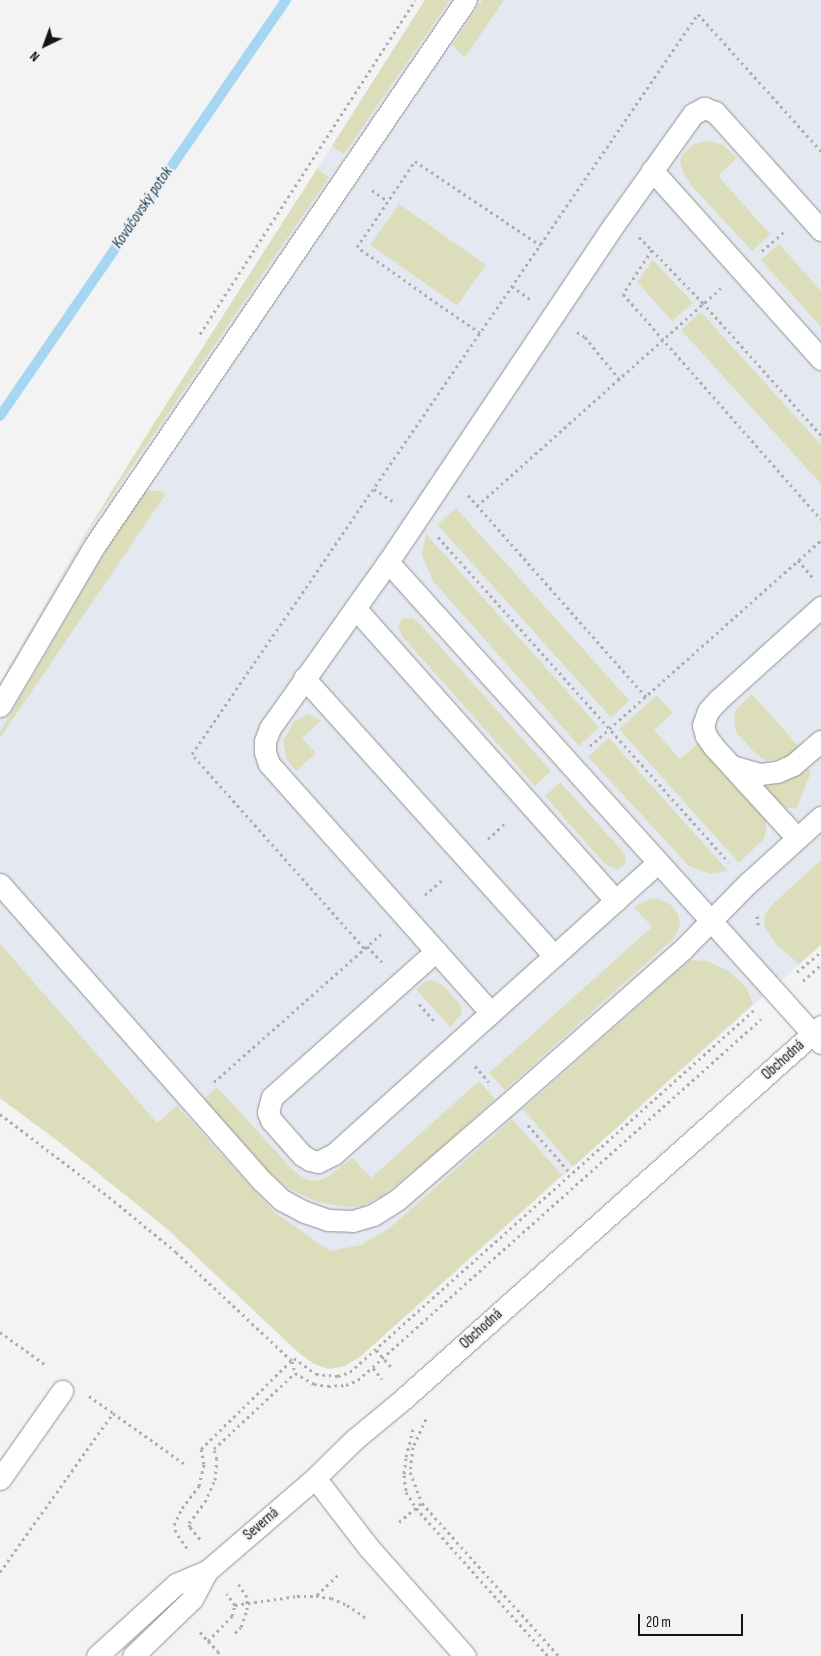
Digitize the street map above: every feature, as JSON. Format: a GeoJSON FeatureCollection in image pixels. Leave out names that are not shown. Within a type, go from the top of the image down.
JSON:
{"type":"FeatureCollection","features":[{"type":"Feature","properties":{"kind":"lane"},"geometry":{"type":"LineString","coordinates":[[0,706],[95,545],[466,0]]}},
{"type":"Feature","properties":{"kind":"lane"},"geometry":{"type":"LineString","coordinates":[[491,1013],[269,764],[265,752],[265,741],[270,728],[388,562],[652,170],[693,114],[700,109],[709,110],[720,118],[821,230]]}},
{"type":"Feature","properties":{"kind":"lane"},"geometry":{"type":"LineString","coordinates":[[652,170],[821,359]]}},
{"type":"Feature","properties":{"kind":"lane"},"geometry":{"type":"LineString","coordinates":[[388,562],[782,1000],[818,1034]]}},
{"type":"Feature","properties":{"kind":"lane"},"geometry":{"type":"LineString","coordinates":[[797,838],[706,736],[703,726],[708,711],[718,700],[821,607]]}},
{"type":"Feature","properties":{"kind":"lane"},"geometry":{"type":"LineString","coordinates":[[355,608],[616,901]]}},
{"type":"Feature","properties":{"kind":"lane"},"geometry":{"type":"LineString","coordinates":[[304,678],[554,956]]}},
{"type":"Feature","properties":{"kind":"lane"},"geometry":{"type":"LineString","coordinates":[[732,766],[745,772],[760,774],[777,772],[793,765],[821,741]]}},
{"type":"Feature","properties":{"kind":"lane"},"geometry":{"type":"LineString","coordinates":[[0,884],[191,1103],[261,1180],[282,1200],[305,1212],[328,1220],[353,1221],[373,1216],[397,1200],[509,1104],[683,949],[747,884],[821,817]]}},
{"type":"Feature","properties":{"kind":"lane"},"geometry":{"type":"LineString","coordinates":[[436,951],[272,1097],[268,1112],[271,1120],[310,1160],[318,1162],[326,1160],[616,901],[657,862]]}},
{"type":"Feature","properties":{"kind":"lane","name":"Obchodná"},"geometry":{"type":"LineString","coordinates":[[315,1478],[355,1439],[401,1401],[818,1034]]}},
{"type":"Feature","properties":{"kind":"lane"},"geometry":{"type":"LineString","coordinates":[[0,1479],[62,1391]]}},
{"type":"Feature","properties":{"kind":"lane"},"geometry":{"type":"LineString","coordinates":[[315,1478],[369,1548],[465,1656]]}},
{"type":"Feature","properties":{"kind":"lane","name":"Severná"},"geometry":{"type":"LineString","coordinates":[[98,1656],[176,1584],[213,1566],[315,1478]]}},
{"type":"Feature","properties":{"kind":"lane","name":"Severná"},"geometry":{"type":"LineString","coordinates":[[133,1656],[192,1599],[213,1566]]}},
{"type":"Feature","properties":{"kind":"path"},"geometry":{"type":"LineString","coordinates":[[480,333],[357,247],[415,161],[540,246]]}},
{"type":"Feature","properties":{"kind":"path"},"geometry":{"type":"LineString","coordinates":[[756,256],[789,227]]}},
{"type":"Feature","properties":{"kind":"path"},"geometry":{"type":"LineString","coordinates":[[635,232],[703,303],[821,435]]}},
{"type":"Feature","properties":{"kind":"path"},"geometry":{"type":"LineString","coordinates":[[652,250],[624,294],[662,340],[821,519]]}},
{"type":"Feature","properties":{"kind":"path"},"geometry":{"type":"LineString","coordinates":[[512,286],[532,301]]}},
{"type":"Feature","properties":{"kind":"path"},"geometry":{"type":"LineString","coordinates":[[477,506],[723,286]]}},
{"type":"Feature","properties":{"kind":"path"},"geometry":{"type":"LineString","coordinates":[[571,328],[585,337],[619,379]]}},
{"type":"Feature","properties":{"kind":"path"},"geometry":{"type":"LineString","coordinates":[[374,489],[401,507]]}},
{"type":"Feature","properties":{"kind":"path"},"geometry":{"type":"LineString","coordinates":[[466,494],[646,697]]}},
{"type":"Feature","properties":{"kind":"path"},"geometry":{"type":"LineString","coordinates":[[432,529],[608,730],[734,869]]}},
{"type":"Feature","properties":{"kind":"path"},"geometry":{"type":"LineString","coordinates":[[584,752],[821,540]]}},
{"type":"Feature","properties":{"kind":"path"},"geometry":{"type":"LineString","coordinates":[[798,560],[818,583]]}},
{"type":"Feature","properties":{"kind":"path"},"geometry":{"type":"LineString","coordinates":[[484,842],[510,818]]}},
{"type":"Feature","properties":{"kind":"path"},"geometry":{"type":"LineString","coordinates":[[421,898],[447,875]]}},
{"type":"Feature","properties":{"kind":"path"},"geometry":{"type":"LineString","coordinates":[[759,908],[757,918],[762,935]]}},
{"type":"Feature","properties":{"kind":"path"},"geometry":{"type":"LineString","coordinates":[[191,1103],[384,931]]}},
{"type":"Feature","properties":{"kind":"path"},"geometry":{"type":"LineString","coordinates":[[367,946],[383,964]]}},
{"type":"Feature","properties":{"kind":"path"},"geometry":{"type":"LineString","coordinates":[[794,974],[821,952]]}},
{"type":"Feature","properties":{"kind":"path"},"geometry":{"type":"LineString","coordinates":[[0,1114],[114,1201],[176,1252],[292,1361],[295,1373],[314,1384],[328,1386],[346,1384],[358,1380],[373,1368],[821,965]]}},
{"type":"Feature","properties":{"kind":"path"},"geometry":{"type":"LineString","coordinates":[[793,968],[801,970]]}},
{"type":"Feature","properties":{"kind":"path"},"geometry":{"type":"LineString","coordinates":[[416,1001],[439,1026]]}},
{"type":"Feature","properties":{"kind":"path"},"geometry":{"type":"LineString","coordinates":[[192,1553],[176,1532],[174,1526],[182,1508],[199,1486],[204,1464],[201,1449],[294,1358],[316,1374],[338,1376],[350,1372],[754,1010]]}},
{"type":"Feature","properties":{"kind":"path"},"geometry":{"type":"LineString","coordinates":[[472,1063],[495,1088]]}},
{"type":"Feature","properties":{"kind":"path"},"geometry":{"type":"LineString","coordinates":[[523,1120],[571,1174]]}},
{"type":"Feature","properties":{"kind":"path"},"geometry":{"type":"LineString","coordinates":[[376,1350],[398,1375]]}},
{"type":"Feature","properties":{"kind":"path"},"geometry":{"type":"LineString","coordinates":[[373,1368],[417,1420],[409,1442],[404,1475],[406,1492],[416,1508],[548,1656]]}},
{"type":"Feature","properties":{"kind":"path"},"geometry":{"type":"LineString","coordinates":[[235,1633],[244,1620],[248,1604],[243,1589],[213,1566],[190,1527],[189,1522],[204,1502],[215,1480],[217,1459],[214,1448],[295,1373]]}},
{"type":"Feature","properties":{"kind":"path"},"geometry":{"type":"LineString","coordinates":[[430,1411],[413,1447],[410,1472],[422,1503],[559,1656]]}},
{"type":"Feature","properties":{"kind":"path"},"geometry":{"type":"LineString","coordinates":[[0,1572],[113,1413],[186,1465]]}},
{"type":"Feature","properties":{"kind":"path"},"geometry":{"type":"LineString","coordinates":[[399,1522],[422,1503]]}},
{"type":"Feature","properties":{"kind":"path"},"geometry":{"type":"LineString","coordinates":[[316,1596],[338,1575]]}},
{"type":"Feature","properties":{"kind":"path"},"geometry":{"type":"LineString","coordinates":[[235,1605],[297,1596],[316,1596],[331,1598],[366,1618]]}},
{"type":"Feature","properties":{"kind":"path"},"geometry":{"type":"LineString","coordinates":[[208,1641],[218,1651],[219,1656]]}},
{"type":"Feature","properties":{"kind":"shaded area"},"geometry":{"type":"Polygon","coordinates":[[[425,0],[821,0],[821,945],[361,1356],[345,1366],[329,1369],[314,1364],[299,1353],[164,1226],[63,1145],[0,1098],[0,682],[81,541],[148,433],[425,0]]]}},
{"type":"Feature","properties":{"kind":"green space"},"geometry":{"type":"Polygon","coordinates":[[[425,0],[450,0],[344,154],[332,146],[425,0]]]}},
{"type":"Feature","properties":{"kind":"green space"},"geometry":{"type":"Polygon","coordinates":[[[482,0],[504,0],[465,57],[457,51],[453,44],[482,0]]]}},
{"type":"Feature","properties":{"kind":"green space"},"geometry":{"type":"Polygon","coordinates":[[[708,141],[723,145],[737,158],[718,176],[770,234],[752,251],[691,185],[683,173],[680,162],[682,155],[694,144],[708,141]]]}},
{"type":"Feature","properties":{"kind":"green space"},"geometry":{"type":"Polygon","coordinates":[[[317,169],[329,177],[81,541],[148,433],[317,169]]]}},
{"type":"Feature","properties":{"kind":"green space"},"geometry":{"type":"Polygon","coordinates":[[[399,204],[486,265],[457,306],[370,245],[399,204]]]}},
{"type":"Feature","properties":{"kind":"green space"},"geometry":{"type":"Polygon","coordinates":[[[779,244],[821,291],[821,327],[761,260],[779,244]]]}},
{"type":"Feature","properties":{"kind":"green space"},"geometry":{"type":"Polygon","coordinates":[[[653,260],[693,303],[672,321],[637,282],[653,260]]]}},
{"type":"Feature","properties":{"kind":"green space"},"geometry":{"type":"Polygon","coordinates":[[[701,312],[821,445],[821,484],[681,330],[701,312]]]}},
{"type":"Feature","properties":{"kind":"green space"},"geometry":{"type":"Polygon","coordinates":[[[148,491],[159,491],[166,494],[0,738],[0,732],[115,535],[138,499],[148,491]]]}},
{"type":"Feature","properties":{"kind":"green space"},"geometry":{"type":"Polygon","coordinates":[[[456,508],[629,700],[611,717],[437,525],[456,508]]]}},
{"type":"Feature","properties":{"kind":"green space"},"geometry":{"type":"Polygon","coordinates":[[[426,534],[599,727],[579,746],[433,581],[422,555],[426,534]]]}},
{"type":"Feature","properties":{"kind":"green space"},"geometry":{"type":"Polygon","coordinates":[[[413,618],[419,623],[551,771],[535,786],[402,636],[398,626],[402,619],[413,618]]]}},
{"type":"Feature","properties":{"kind":"green space"},"geometry":{"type":"Polygon","coordinates":[[[752,694],[800,748],[784,758],[767,761],[756,754],[736,732],[734,717],[736,710],[752,694]]]}},
{"type":"Feature","properties":{"kind":"green space"},"geometry":{"type":"Polygon","coordinates":[[[657,695],[673,713],[654,730],[680,759],[699,743],[762,813],[766,821],[764,839],[739,863],[619,729],[657,695]]]}},
{"type":"Feature","properties":{"kind":"green space"},"geometry":{"type":"Polygon","coordinates":[[[309,714],[321,721],[302,738],[316,753],[296,771],[287,760],[283,741],[294,721],[309,714]]]}},
{"type":"Feature","properties":{"kind":"green space"},"geometry":{"type":"Polygon","coordinates":[[[609,738],[728,871],[710,874],[689,866],[588,757],[609,738]]]}},
{"type":"Feature","properties":{"kind":"green space"},"geometry":{"type":"Polygon","coordinates":[[[805,765],[811,772],[797,808],[787,808],[780,804],[764,787],[787,780],[805,765]]]}},
{"type":"Feature","properties":{"kind":"green space"},"geometry":{"type":"Polygon","coordinates":[[[560,782],[624,853],[625,864],[618,870],[605,864],[545,796],[560,782]]]}},
{"type":"Feature","properties":{"kind":"green space"},"geometry":{"type":"Polygon","coordinates":[[[821,860],[821,945],[799,964],[776,944],[765,928],[764,920],[766,912],[775,902],[821,860]]]}},
{"type":"Feature","properties":{"kind":"green space"},"geometry":{"type":"Polygon","coordinates":[[[656,898],[670,904],[678,914],[680,926],[673,939],[505,1090],[489,1073],[652,927],[634,907],[649,899],[656,898]]]}},
{"type":"Feature","properties":{"kind":"green space"},"geometry":{"type":"Polygon","coordinates":[[[0,944],[157,1123],[177,1106],[274,1212],[330,1251],[361,1245],[391,1227],[512,1119],[562,1175],[361,1356],[345,1366],[329,1369],[314,1364],[299,1353],[164,1226],[63,1145],[0,1098],[0,944]]]}},
{"type":"Feature","properties":{"kind":"green space"},"geometry":{"type":"Polygon","coordinates":[[[690,960],[708,961],[728,971],[746,987],[753,1004],[573,1167],[523,1109],[690,960]]]}},
{"type":"Feature","properties":{"kind":"green space"},"geometry":{"type":"Polygon","coordinates":[[[431,980],[443,985],[461,1006],[461,1015],[450,1027],[416,989],[423,983],[431,980]]]}},
{"type":"Feature","properties":{"kind":"green space"},"geometry":{"type":"Polygon","coordinates":[[[479,1081],[495,1099],[434,1155],[381,1197],[362,1206],[347,1207],[317,1202],[286,1187],[268,1171],[203,1100],[217,1087],[293,1170],[305,1179],[315,1181],[326,1178],[353,1158],[371,1178],[479,1081]]]}},
{"type":"Feature","properties":{"kind":"waterway","name":"Kováčovský potok"},"geometry":{"type":"LineString","coordinates":[[0,416],[286,0]]}}]}
